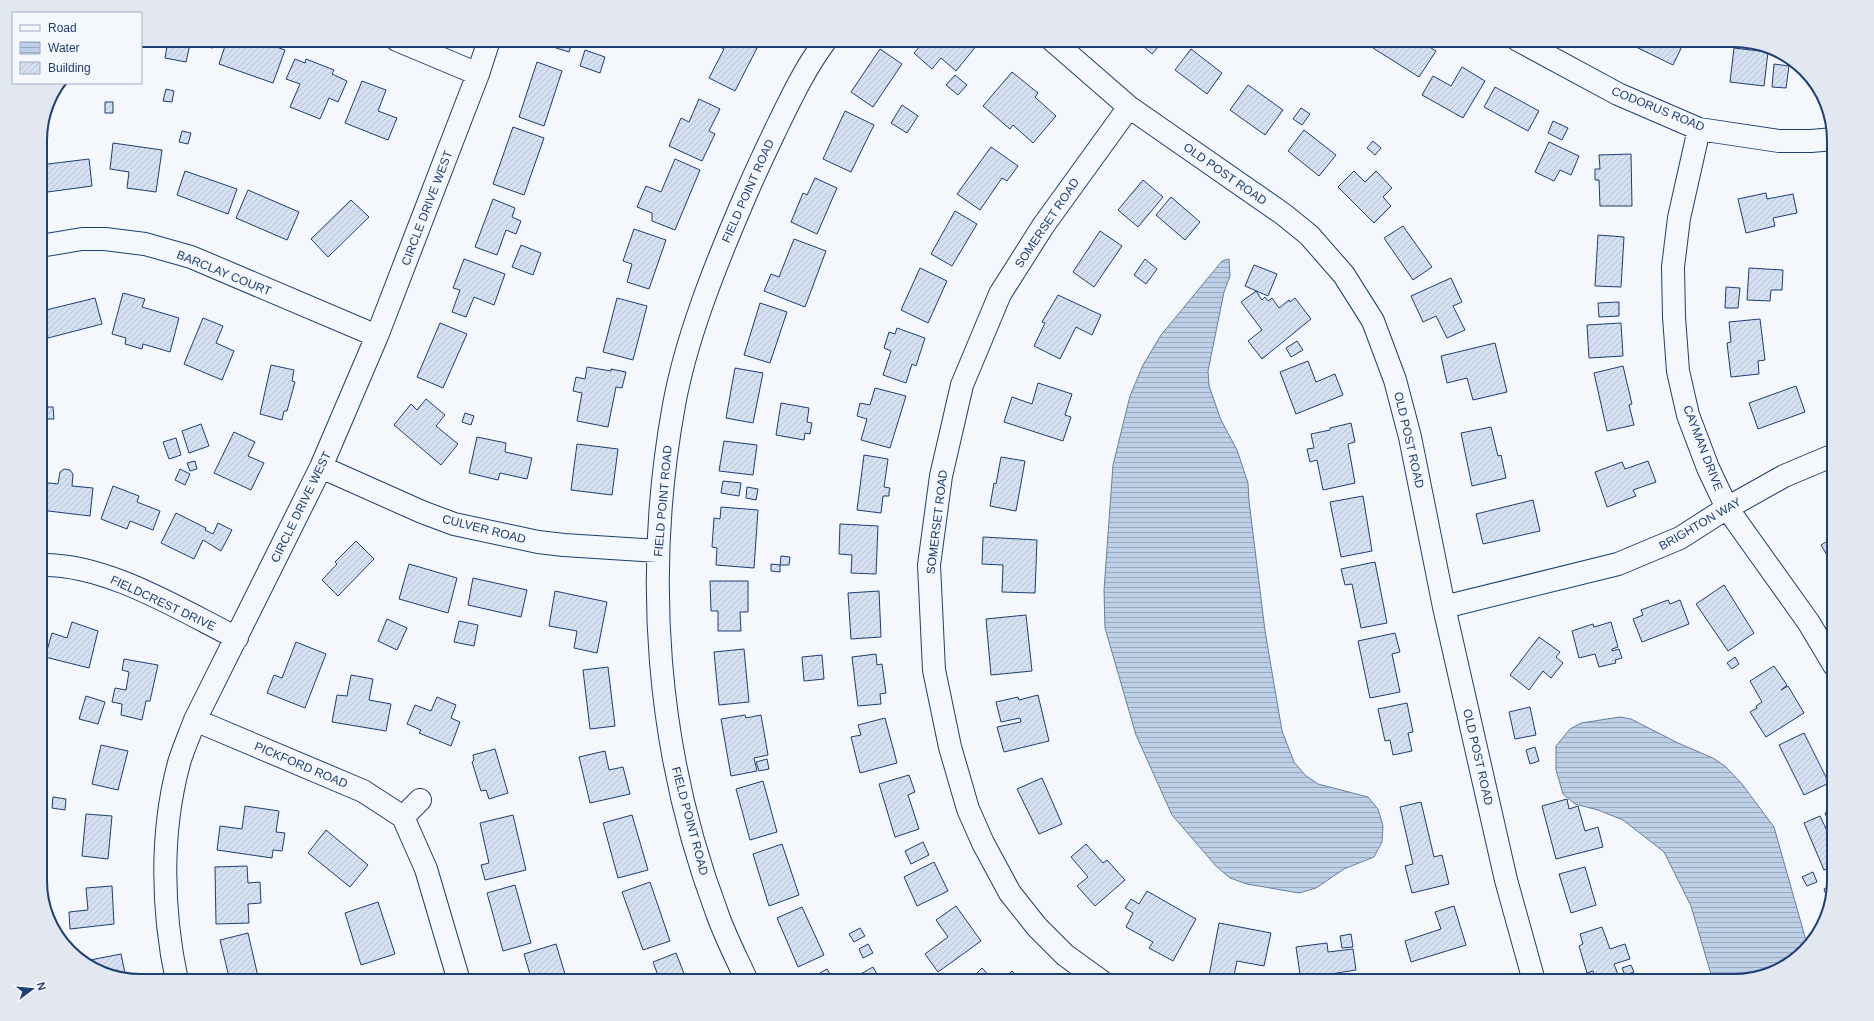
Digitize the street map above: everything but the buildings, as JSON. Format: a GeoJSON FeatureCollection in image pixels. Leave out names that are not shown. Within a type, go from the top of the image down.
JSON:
{"type":"FeatureCollection","features":[{"type":"Feature","properties":{"kind":"street"},"geometry":{"type":"LineString","coordinates":[[414,47],[478,74]]}},
{"type":"Feature","properties":{"kind":"street","name":"CIRCLE DRIVE WEST"},"geometry":{"type":"LineString","coordinates":[[175,974],[169,945],[164,878],[170,810],[179,763],[195,720],[321,467],[377,336],[478,74],[487,47]]}},
{"type":"Feature","properties":{"kind":"street","name":"FIELD POINT ROAD"},"geometry":{"type":"LineString","coordinates":[[744,974],[716,912],[691,833],[672,752],[664,700],[658,623],[658,551],[664,480],[674,404],[684,363],[702,306],[718,260],[748,188],[793,94],[821,47]]}},
{"type":"Feature","properties":{"kind":"street","name":"OLD POST ROAD"},"geometry":{"type":"LineString","coordinates":[[1060,47],[1129,107],[1283,214],[1309,235],[1344,275],[1373,321],[1395,380],[1410,437],[1444,607],[1506,880],[1532,974]]}},
{"type":"Feature","properties":{"kind":"street","name":"CODORUS ROAD"},"geometry":{"type":"LineString","coordinates":[[1531,47],[1618,94],[1699,129],[1779,141],[1827,140]]}},
{"type":"Feature","properties":{"kind":"street","name":"SOMERSET ROAD"},"geometry":{"type":"LineString","coordinates":[[1091,974],[1065,955],[1037,927],[1010,893],[983,843],[968,810],[950,747],[934,670],[929,565],[941,476],[962,385],[1000,294],[1043,226],[1129,107]]}},
{"type":"Feature","properties":{"kind":"street","name":"CAYMAN DRIVE"},"geometry":{"type":"LineString","coordinates":[[1699,129],[1679,218],[1673,267],[1674,318],[1678,371],[1688,415],[1708,468],[1727,508],[1809,623],[1827,653]]}},
{"type":"Feature","properties":{"kind":"street","name":"BARCLAY COURT"},"geometry":{"type":"LineString","coordinates":[[47,245],[82,239],[105,239],[145,244],[191,257],[377,336]]}},
{"type":"Feature","properties":{"kind":"street","name":"BRIGHTON WAY"},"geometry":{"type":"LineString","coordinates":[[1444,607],[1618,564],[1680,538],[1727,508],[1784,476],[1827,458]]}},
{"type":"Feature","properties":{"kind":"street","name":"CULVER ROAD"},"geometry":{"type":"LineString","coordinates":[[321,467],[422,512],[454,524],[538,542],[658,551]]}},
{"type":"Feature","properties":{"kind":"street","name":"FIELDCREST DRIVE"},"geometry":{"type":"LineString","coordinates":[[47,565],[59,564],[118,579],[237,638]]}},
{"type":"Feature","properties":{"kind":"street","name":"PICKFORD ROAD"},"geometry":{"type":"LineString","coordinates":[[195,720],[363,791],[403,817]]}},
{"type":"Feature","properties":{"kind":"street"},"geometry":{"type":"LineString","coordinates":[[420,800],[403,817],[426,869],[457,974]]}},
{"type":"Feature","properties":{"kind":"water"},"geometry":{"type":"Polygon","coordinates":[[[1229,259],[1230,276],[1224,292],[1208,371],[1209,386],[1221,420],[1237,450],[1248,483],[1265,631],[1282,731],[1294,762],[1305,775],[1318,784],[1368,797],[1378,809],[1383,826],[1382,842],[1374,857],[1344,869],[1316,888],[1299,893],[1247,884],[1230,878],[1216,866],[1172,815],[1136,735],[1105,628],[1104,590],[1113,465],[1130,396],[1143,365],[1161,335],[1222,261],[1229,259]]]}},
{"type":"Feature","properties":{"kind":"water"},"geometry":{"type":"Polygon","coordinates":[[[1620,717],[1631,719],[1678,743],[1713,758],[1725,766],[1742,784],[1774,827],[1806,940],[1795,951],[1786,958],[1764,969],[1746,973],[1711,974],[1691,906],[1664,852],[1623,820],[1598,810],[1575,804],[1563,794],[1556,770],[1556,746],[1570,729],[1581,723],[1620,717]]]}}]}
